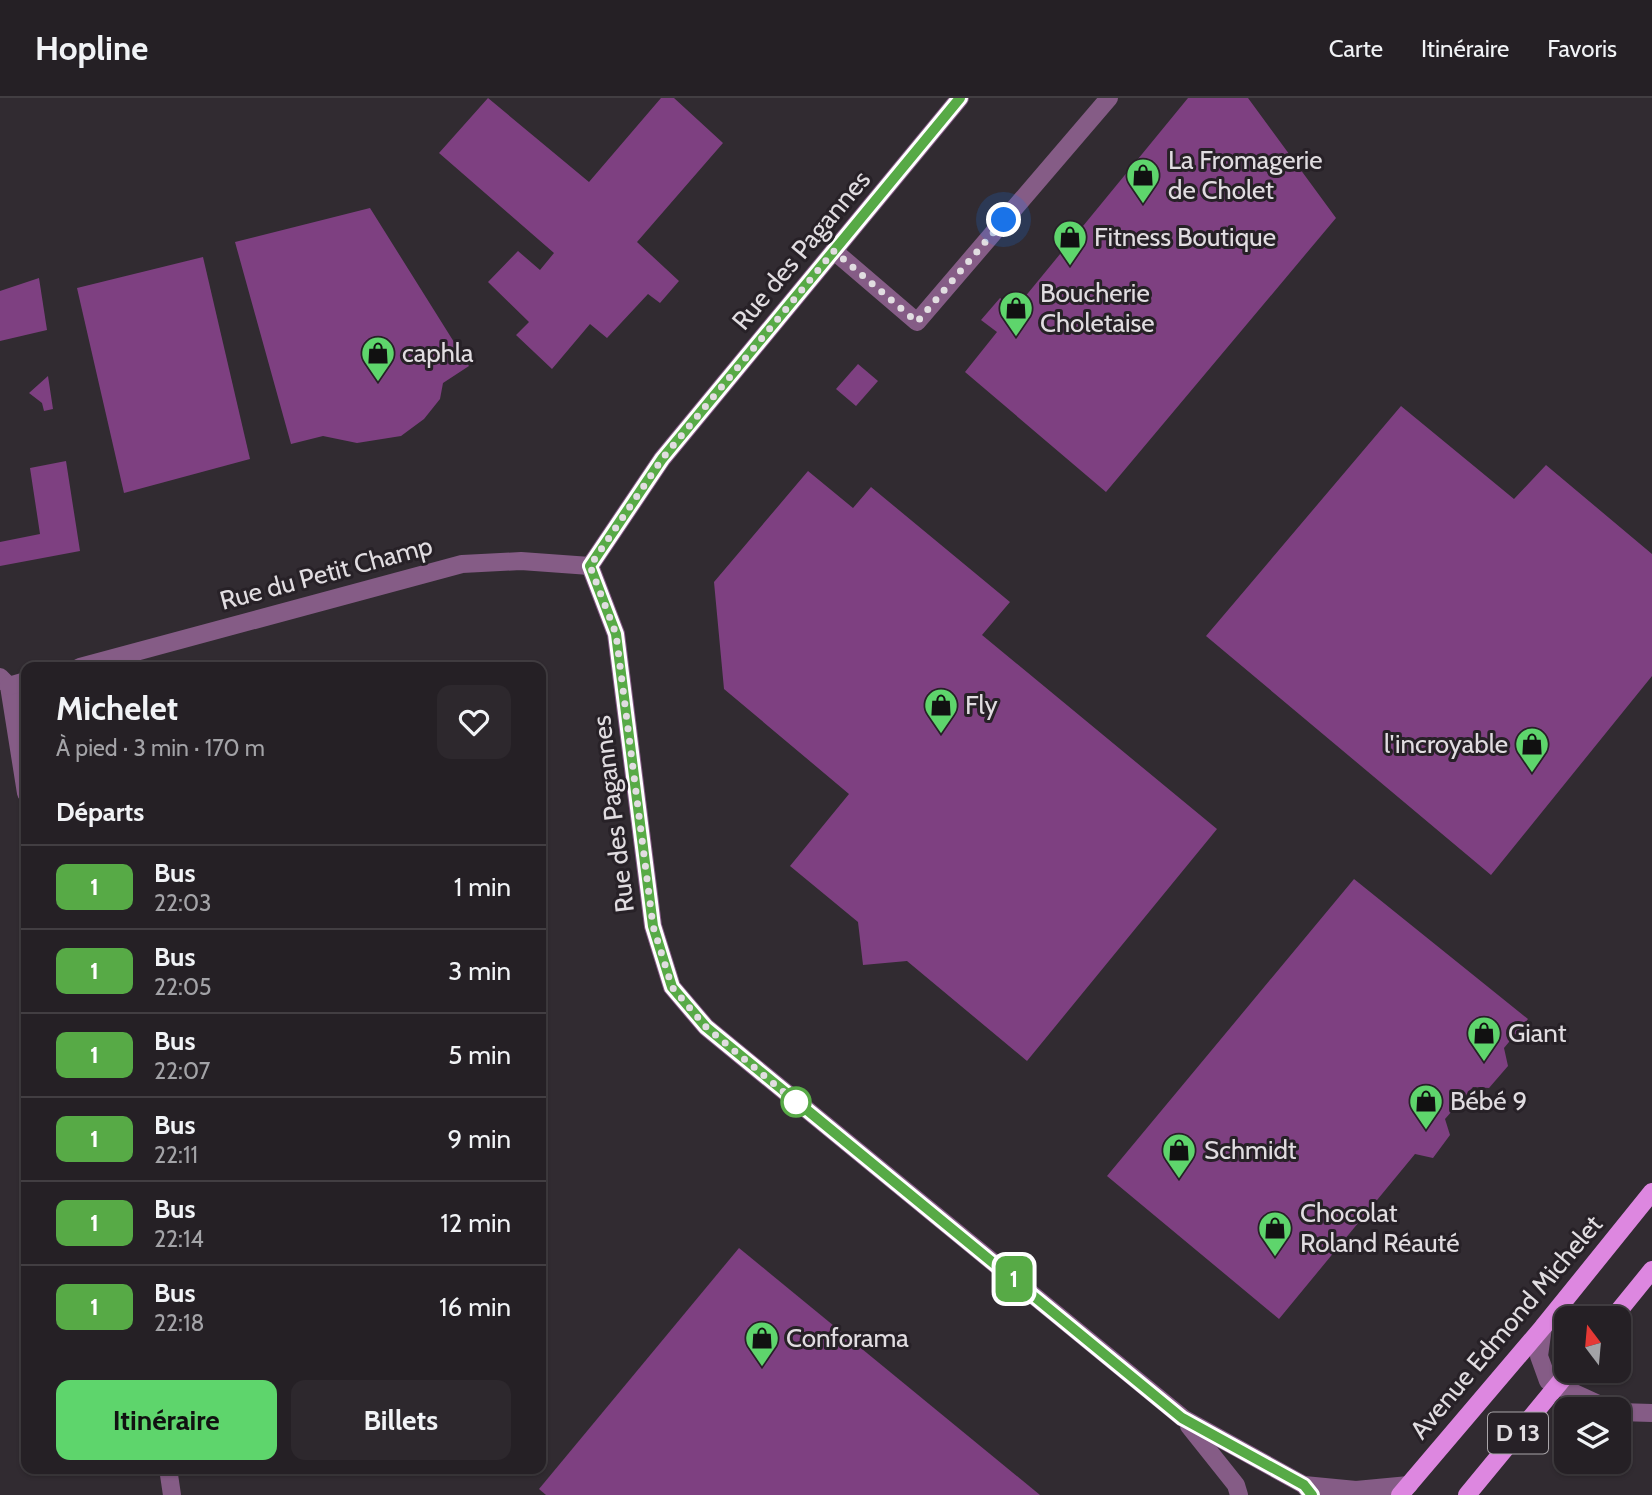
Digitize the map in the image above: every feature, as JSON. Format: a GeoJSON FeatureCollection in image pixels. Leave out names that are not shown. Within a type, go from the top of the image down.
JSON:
{"type":"FeatureCollection","features":[{"type":"Feature","properties":{"kind":"main road","name":"Avenue Edmond Michelet"},"geometry":{"type":"LineString","coordinates":[[1404,1490],[1543,1327],[1652,1192]]}},
{"type":"Feature","properties":{"kind":"main road"},"geometry":{"type":"LineString","coordinates":[[1623,1306],[1652,1270]]}},
{"type":"Feature","properties":{"kind":"main road","name":"D 13"},"geometry":{"type":"LineString","coordinates":[[1466,1495],[1559,1383]]}},
{"type":"Feature","properties":{"kind":"street","name":"Rue des Pagannes"},"geometry":{"type":"LineString","coordinates":[[960,98],[662,459],[590,566],[616,634],[653,926],[672,987],[706,1027],[1182,1418],[1308,1490]]}},
{"type":"Feature","properties":{"kind":"street"},"geometry":{"type":"LineString","coordinates":[[834,251],[917,322],[1109,98]]}},
{"type":"Feature","properties":{"kind":"street","name":"Rue du Petit Champ"},"geometry":{"type":"LineString","coordinates":[[99,662],[462,564],[521,561],[590,566]]}},
{"type":"Feature","properties":{"kind":"street"},"geometry":{"type":"LineString","coordinates":[[12,682],[21,753]]}},
{"type":"Feature","properties":{"kind":"street"},"geometry":{"type":"LineString","coordinates":[[1543,1327],[1539,1356],[1548,1381],[1580,1397]]}},
{"type":"Feature","properties":{"kind":"street"},"geometry":{"type":"LineString","coordinates":[[1631,1412],[1652,1413]]}},
{"type":"Feature","properties":{"kind":"street","name":"Rue des Pagannes"},"geometry":{"type":"LineString","coordinates":[[1182,1418],[1236,1485],[1239,1495]]}},
{"type":"Feature","properties":{"kind":"street"},"geometry":{"type":"LineString","coordinates":[[169,1474],[172,1495]]}},
{"type":"Feature","properties":{"kind":"street"},"geometry":{"type":"LineString","coordinates":[[1308,1490],[1404,1490]]}},
{"type":"Feature","properties":{"kind":"building"},"geometry":{"type":"Polygon","coordinates":[[[488,98],[589,182],[661,98],[674,98],[723,143],[637,242],[679,281],[660,303],[648,294],[607,338],[590,324],[552,369],[516,335],[529,322],[488,282],[518,251],[540,270],[554,253],[439,153],[488,98]]]}},
{"type":"Feature","properties":{"kind":"building"},"geometry":{"type":"Polygon","coordinates":[[[1188,98],[1248,98],[1336,218],[1106,492],[965,372],[997,332],[981,320],[1000,298],[1015,309],[1188,98]]]}},
{"type":"Feature","properties":{"kind":"building"},"geometry":{"type":"Polygon","coordinates":[[[370,208],[469,366],[443,383],[440,399],[424,419],[401,436],[357,443],[323,436],[291,444],[235,242],[370,208]]]}},
{"type":"Feature","properties":{"kind":"building"},"geometry":{"type":"Polygon","coordinates":[[[203,257],[250,459],[124,493],[77,288],[203,257]]]}},
{"type":"Feature","properties":{"kind":"building"},"geometry":{"type":"Polygon","coordinates":[[[39,278],[47,330],[0,341],[0,291],[39,278]]]}},
{"type":"Feature","properties":{"kind":"building"},"geometry":{"type":"Polygon","coordinates":[[[858,364],[878,381],[856,406],[836,389],[858,364]]]}},
{"type":"Feature","properties":{"kind":"building"},"geometry":{"type":"Polygon","coordinates":[[[48,376],[53,409],[44,411],[42,403],[29,393],[48,376]]]}},
{"type":"Feature","properties":{"kind":"building"},"geometry":{"type":"Polygon","coordinates":[[[1401,406],[1514,499],[1546,465],[1652,554],[1652,676],[1491,875],[1206,636],[1401,406]]]}},
{"type":"Feature","properties":{"kind":"building"},"geometry":{"type":"Polygon","coordinates":[[[66,461],[80,551],[0,566],[0,542],[40,534],[30,468],[66,461]]]}},
{"type":"Feature","properties":{"kind":"building","name":"Fly"},"geometry":{"type":"Polygon","coordinates":[[[808,471],[853,508],[871,487],[1010,602],[982,635],[1217,829],[1027,1061],[907,961],[863,965],[858,922],[790,866],[849,794],[724,689],[714,582],[808,471]]]}},
{"type":"Feature","properties":{"kind":"building"},"geometry":{"type":"Polygon","coordinates":[[[1354,879],[1528,1019],[1504,1048],[1508,1066],[1489,1088],[1473,1087],[1445,1119],[1450,1135],[1433,1158],[1415,1154],[1279,1319],[1107,1176],[1354,879]]]}},
{"type":"Feature","properties":{"kind":"building","name":"Conforama"},"geometry":{"type":"Polygon","coordinates":[[[739,1248],[1040,1495],[546,1495],[539,1489],[739,1248]]]}},
{"type":"Feature","properties":{"kind":"bus line","name":"1"},"geometry":{"type":"LineString","coordinates":[[960,98],[662,459],[631,509],[590,566],[616,634],[653,926],[672,987],[706,1027],[1182,1418],[1304,1485],[1312,1495]]}},
{"type":"Feature","properties":{"kind":"place","name":"La Fromagerie de Cholet"},"geometry":{"type":"Point","coordinates":[1143,205]}},
{"type":"Feature","properties":{"kind":"place","name":"Fitness Boutique"},"geometry":{"type":"Point","coordinates":[1070,267]}},
{"type":"Feature","properties":{"kind":"place","name":"Boucherie Choletaise"},"geometry":{"type":"Point","coordinates":[1016,338]}},
{"type":"Feature","properties":{"kind":"place","name":"caphla"},"geometry":{"type":"Point","coordinates":[378,383]}},
{"type":"Feature","properties":{"kind":"place","name":"Fly"},"geometry":{"type":"Point","coordinates":[941,735]}},
{"type":"Feature","properties":{"kind":"place","name":"l'incroyable"},"geometry":{"type":"Point","coordinates":[1532,774]}},
{"type":"Feature","properties":{"kind":"place","name":"Giant"},"geometry":{"type":"Point","coordinates":[1484,1063]}},
{"type":"Feature","properties":{"kind":"place","name":"Bébé 9"},"geometry":{"type":"Point","coordinates":[1426,1131]}},
{"type":"Feature","properties":{"kind":"place","name":"Schmidt"},"geometry":{"type":"Point","coordinates":[1179,1180]}},
{"type":"Feature","properties":{"kind":"place","name":"Chocolat Roland Réauté"},"geometry":{"type":"Point","coordinates":[1275,1258]}},
{"type":"Feature","properties":{"kind":"place","name":"Conforama"},"geometry":{"type":"Point","coordinates":[762,1368]}},
{"type":"Feature","properties":{"kind":"route"},"geometry":{"type":"LineString","coordinates":[[796,1102],[804,1109],[706,1027],[672,987],[653,926],[616,634],[590,566],[631,509],[662,459],[834,251],[917,322],[1004,220]]}}]}
